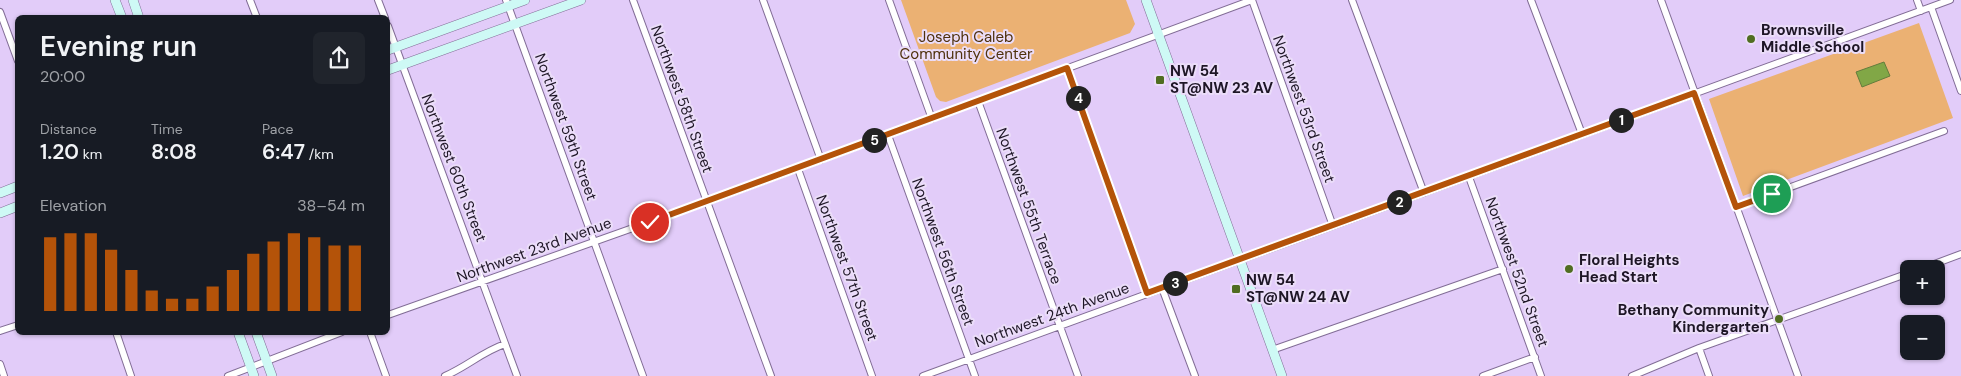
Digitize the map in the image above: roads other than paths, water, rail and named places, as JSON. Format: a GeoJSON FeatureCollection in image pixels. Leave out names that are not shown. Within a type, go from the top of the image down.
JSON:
{"type":"FeatureCollection","features":[{"type":"Feature","properties":{"kind":"main road"},"geometry":{"type":"LineString","coordinates":[[115,0],[121,15]]}},
{"type":"Feature","properties":{"kind":"main road"},"geometry":{"type":"LineString","coordinates":[[133,0],[138,15]]}},
{"type":"Feature","properties":{"kind":"main road"},"geometry":{"type":"LineString","coordinates":[[391,49],[507,3],[525,0]]}},
{"type":"Feature","properties":{"kind":"main road"},"geometry":{"type":"LineString","coordinates":[[390,69],[581,0]]}},
{"type":"Feature","properties":{"kind":"main road"},"geometry":{"type":"LineString","coordinates":[[1146,0],[1282,376]]}},
{"type":"Feature","properties":{"kind":"main road"},"geometry":{"type":"LineString","coordinates":[[0,193],[15,187]]}},
{"type":"Feature","properties":{"kind":"main road"},"geometry":{"type":"LineString","coordinates":[[0,213],[15,207]]}},
{"type":"Feature","properties":{"kind":"main road"},"geometry":{"type":"LineString","coordinates":[[239,335],[252,372]]}},
{"type":"Feature","properties":{"kind":"main road"},"geometry":{"type":"LineString","coordinates":[[257,335],[272,376]]}},
{"type":"Feature","properties":{"kind":"street"},"geometry":{"type":"LineString","coordinates":[[250,0],[256,15]]}},
{"type":"Feature","properties":{"kind":"street"},"geometry":{"type":"LineString","coordinates":[[378,0],[384,15]]}},
{"type":"Feature","properties":{"kind":"street","name":"Northwest 58th Street"},"geometry":{"type":"LineString","coordinates":[[633,0],[771,376]]}},
{"type":"Feature","properties":{"kind":"street"},"geometry":{"type":"LineString","coordinates":[[763,0],[821,160]]}},
{"type":"Feature","properties":{"kind":"street"},"geometry":{"type":"LineString","coordinates":[[889,0],[932,119]]}},
{"type":"Feature","properties":{"kind":"street","name":"Northwest 23rd Avenue"},"geometry":{"type":"LineString","coordinates":[[390,315],[798,169],[1252,0]]}},
{"type":"Feature","properties":{"kind":"street","name":"Northwest 53rd Street"},"geometry":{"type":"LineString","coordinates":[[1252,0],[1333,226]]}},
{"type":"Feature","properties":{"kind":"street"},"geometry":{"type":"LineString","coordinates":[[1352,0],[1424,193]]}},
{"type":"Feature","properties":{"kind":"street"},"geometry":{"type":"LineString","coordinates":[[1531,0],[1582,134]]}},
{"type":"Feature","properties":{"kind":"street"},"geometry":{"type":"LineString","coordinates":[[1661,0],[1798,376]]}},
{"type":"Feature","properties":{"kind":"street"},"geometry":{"type":"LineString","coordinates":[[1917,0],[1920,11]]}},
{"type":"Feature","properties":{"kind":"street","name":"Northwest 24th Avenue"},"geometry":{"type":"LineString","coordinates":[[923,376],[1950,0]]}},
{"type":"Feature","properties":{"kind":"street","name":"Northwest 59th Street"},"geometry":{"type":"LineString","coordinates":[[507,3],[643,376]]}},
{"type":"Feature","properties":{"kind":"street"},"geometry":{"type":"LineString","coordinates":[[1930,7],[1961,91]]}},
{"type":"Feature","properties":{"kind":"street"},"geometry":{"type":"LineString","coordinates":[[0,12],[15,53]]}},
{"type":"Feature","properties":{"kind":"street","name":"Northwest 60th Street"},"geometry":{"type":"LineString","coordinates":[[391,49],[402,65],[517,376]]}},
{"type":"Feature","properties":{"kind":"street"},"geometry":{"type":"LineString","coordinates":[[1067,68],[1147,293]]}},
{"type":"Feature","properties":{"kind":"street","name":"Northwest 55th Terrace"},"geometry":{"type":"LineString","coordinates":[[978,102],[1078,376]]}},
{"type":"Feature","properties":{"kind":"street"},"geometry":{"type":"LineString","coordinates":[[1736,207],[1944,131]]}},
{"type":"Feature","properties":{"kind":"street","name":"Northwest 56th Street"},"geometry":{"type":"LineString","coordinates":[[888,136],[975,376]]}},
{"type":"Feature","properties":{"kind":"street","name":"Northwest 57th Street"},"geometry":{"type":"LineString","coordinates":[[798,169],[872,376]]}},
{"type":"Feature","properties":{"kind":"street","name":"Northwest 52nd Street"},"geometry":{"type":"LineString","coordinates":[[1469,177],[1541,376]]}},
{"type":"Feature","properties":{"kind":"street"},"geometry":{"type":"LineString","coordinates":[[1945,260],[1961,254]]}},
{"type":"Feature","properties":{"kind":"street"},"geometry":{"type":"LineString","coordinates":[[1272,350],[1503,269]]}},
{"type":"Feature","properties":{"kind":"street"},"geometry":{"type":"LineString","coordinates":[[1632,376],[1698,348],[1900,276]]}},
{"type":"Feature","properties":{"kind":"street"},"geometry":{"type":"LineString","coordinates":[[1162,288],[1195,376]]}},
{"type":"Feature","properties":{"kind":"street"},"geometry":{"type":"LineString","coordinates":[[0,332],[15,326]]}},
{"type":"Feature","properties":{"kind":"street"},"geometry":{"type":"LineString","coordinates":[[117,335],[131,376]]}},
{"type":"Feature","properties":{"kind":"street"},"geometry":{"type":"LineString","coordinates":[[228,376],[252,372],[267,362],[334,335]]}},
{"type":"Feature","properties":{"kind":"street"},"geometry":{"type":"LineString","coordinates":[[371,335],[386,376]]}},
{"type":"Feature","properties":{"kind":"street"},"geometry":{"type":"LineString","coordinates":[[445,376],[467,367],[487,350],[505,344]]}},
{"type":"Feature","properties":{"kind":"street"},"geometry":{"type":"LineString","coordinates":[[1698,348],[1709,376]]}},
{"type":"Feature","properties":{"kind":"street"},"geometry":{"type":"LineString","coordinates":[[1483,376],[1535,357]]}},
{"type":"Feature","properties":{"kind":"street"},"geometry":{"type":"LineString","coordinates":[[0,364],[4,376]]}},
{"type":"Feature","properties":{"kind":"place","name":"Brownsville Middle School"},"geometry":{"type":"Point","coordinates":[1751,39]}},
{"type":"Feature","properties":{"kind":"place","name":"NW 54 ST@NW 23 AV"},"geometry":{"type":"Point","coordinates":[1160,80]}},
{"type":"Feature","properties":{"kind":"place","name":"Floral Heights Head Start"},"geometry":{"type":"Point","coordinates":[1569,269]}},
{"type":"Feature","properties":{"kind":"place","name":"NW 54 ST@NW 24 AV"},"geometry":{"type":"Point","coordinates":[1236,289]}},
{"type":"Feature","properties":{"kind":"place","name":"Bethany Community Kindergarten"},"geometry":{"type":"Point","coordinates":[1779,319]}},
{"type":"Feature","properties":{"kind":"park label","name":"Joseph Caleb Community Center"},"geometry":{"type":"Point","coordinates":[966,46]}}]}
